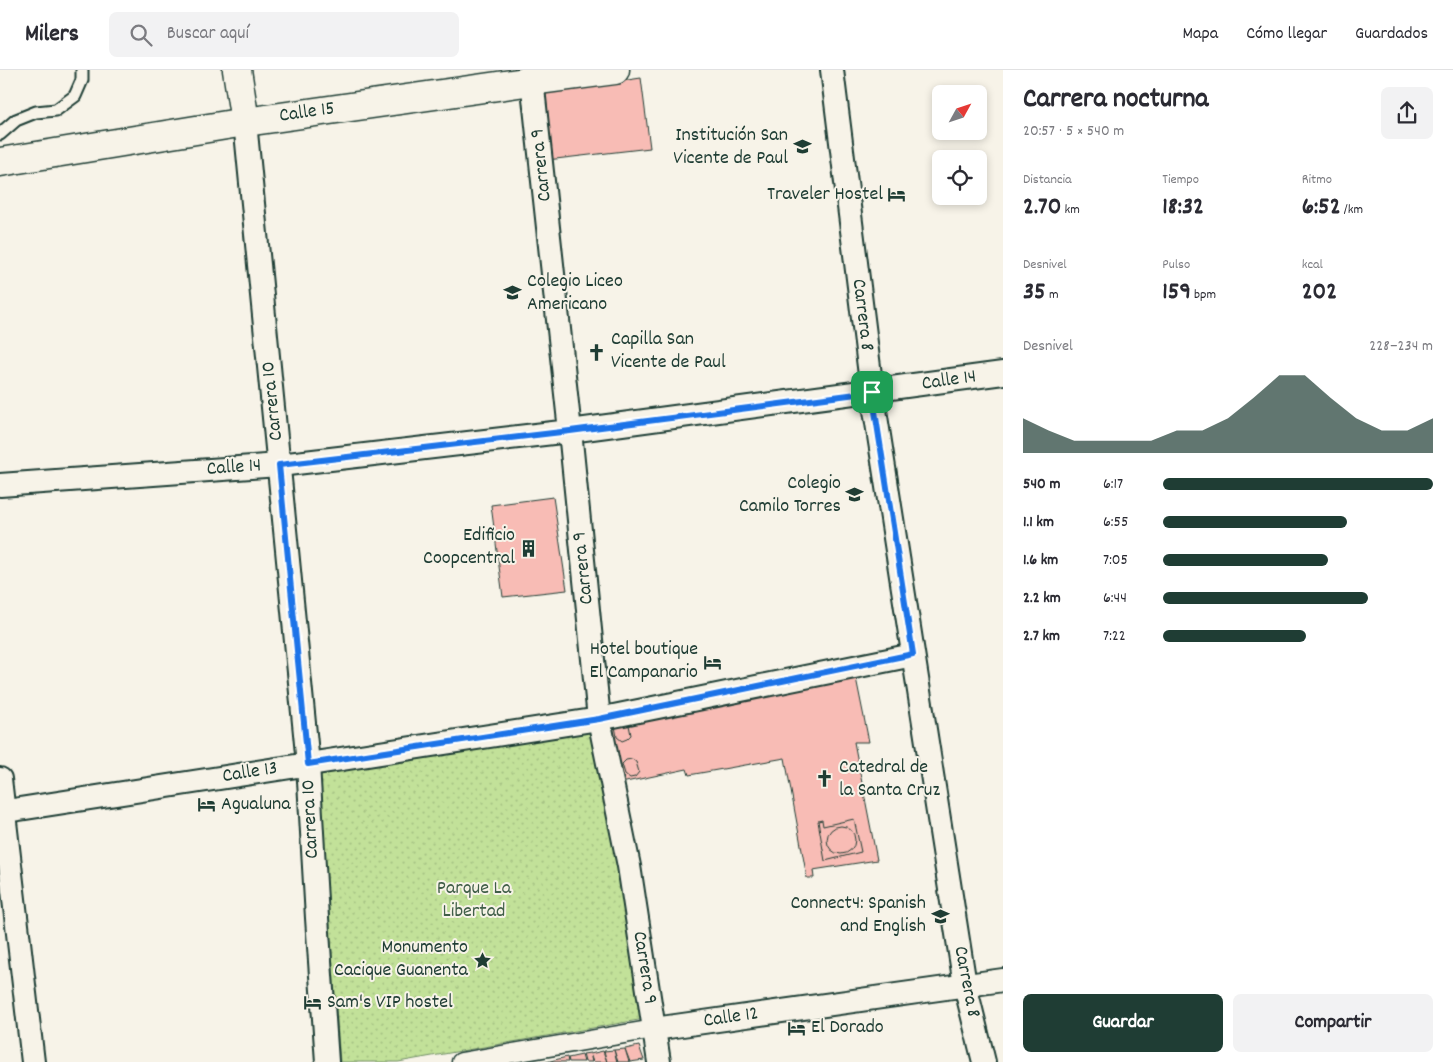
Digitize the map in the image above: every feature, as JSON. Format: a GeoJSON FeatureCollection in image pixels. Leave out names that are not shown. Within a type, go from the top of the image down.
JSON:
{"type":"FeatureCollection","features":[{"type":"Feature","properties":{"kind":"street","name":"Carrera 10"},"geometry":{"type":"LineString","coordinates":[[237,70],[245,122],[308,764],[327,1062]]}},
{"type":"Feature","properties":{"kind":"street","name":"Calle 15"},"geometry":{"type":"LineString","coordinates":[[0,162],[532,75],[615,70]]}},
{"type":"Feature","properties":{"kind":"street","name":"Carrera 8"},"geometry":{"type":"LineString","coordinates":[[832,70],[872,392],[965,985],[984,1062]]}},
{"type":"Feature","properties":{"kind":"street","name":"Carrera 9"},"geometry":{"type":"LineString","coordinates":[[532,75],[599,719],[629,866],[660,1062]]}},
{"type":"Feature","properties":{"kind":"street","name":"Calle 14"},"geometry":{"type":"LineString","coordinates":[[0,485],[279,465],[570,431],[1003,373]]}},
{"type":"Feature","properties":{"kind":"street","name":"Calle 13"},"geometry":{"type":"LineString","coordinates":[[2,812],[599,719],[913,654]]}},
{"type":"Feature","properties":{"kind":"street"},"geometry":{"type":"LineString","coordinates":[[0,779],[2,812],[33,1062]]}},
{"type":"Feature","properties":{"kind":"street","name":"Calle 12"},"geometry":{"type":"LineString","coordinates":[[461,1062],[654,1029],[1003,980]]}},
{"type":"Feature","properties":{"kind":"lane"},"geometry":{"type":"LineString","coordinates":[[0,134],[16,120],[36,112],[56,110],[75,96],[82,80],[82,70]]}},
{"type":"Feature","properties":{"kind":"green space","name":"Parque La Libertad"},"geometry":{"type":"Polygon","coordinates":[[[592,725],[644,1019],[398,1062],[340,1062],[318,764],[592,725]]]}},
{"type":"Feature","properties":{"kind":"building"},"geometry":{"type":"Polygon","coordinates":[[[641,78],[650,148],[547,160],[540,93],[641,78]]]}},
{"type":"Feature","properties":{"kind":"building","name":"Edificio Coopcentral"},"geometry":{"type":"Polygon","coordinates":[[[553,497],[567,590],[503,597],[491,505],[553,497]]]}},
{"type":"Feature","properties":{"kind":"building","name":"Catedral de la Santa Cruz"},"geometry":{"type":"Polygon","coordinates":[[[855,673],[869,742],[854,742],[877,860],[813,870],[814,878],[807,878],[785,758],[689,775],[687,769],[621,783],[611,722],[855,673]]]}},
{"type":"Feature","properties":{"kind":"building"},"geometry":{"type":"Polygon","coordinates":[[[624,722],[629,725],[631,735],[622,741],[617,737],[615,726],[624,722]]]}},
{"type":"Feature","properties":{"kind":"building"},"geometry":{"type":"Polygon","coordinates":[[[632,759],[636,762],[639,772],[635,777],[630,778],[625,774],[622,764],[626,760],[632,759]]]}},
{"type":"Feature","properties":{"kind":"building"},"geometry":{"type":"Polygon","coordinates":[[[854,819],[861,852],[825,861],[818,821],[822,820],[823,826],[854,819]]]}},
{"type":"Feature","properties":{"kind":"building"},"geometry":{"type":"Polygon","coordinates":[[[841,826],[851,830],[855,840],[851,850],[841,854],[831,850],[827,840],[831,830],[841,826]]]}},
{"type":"Feature","properties":{"kind":"building"},"geometry":{"type":"Polygon","coordinates":[[[639,1046],[644,1060],[630,1062],[625,1049],[639,1046]]]}},
{"type":"Feature","properties":{"kind":"building"},"geometry":{"type":"Polygon","coordinates":[[[625,1049],[629,1062],[618,1062],[614,1050],[625,1049]]]}},
{"type":"Feature","properties":{"kind":"building"},"geometry":{"type":"Polygon","coordinates":[[[614,1050],[617,1062],[607,1062],[604,1051],[614,1050]]]}},
{"type":"Feature","properties":{"kind":"building"},"geometry":{"type":"Polygon","coordinates":[[[603,1051],[607,1062],[593,1062],[590,1054],[603,1051]]]}},
{"type":"Feature","properties":{"kind":"building"},"geometry":{"type":"Polygon","coordinates":[[[590,1053],[592,1062],[585,1062],[583,1054],[590,1053]]]}},
{"type":"Feature","properties":{"kind":"building"},"geometry":{"type":"Polygon","coordinates":[[[582,1055],[584,1062],[569,1062],[568,1058],[582,1055]]]}},
{"type":"Feature","properties":{"kind":"building"},"geometry":{"type":"Polygon","coordinates":[[[567,1057],[568,1062],[546,1062],[567,1057]]]}},
{"type":"Feature","properties":{"kind":"place","name":"Institución San Vicente de Paul"},"geometry":{"type":"Point","coordinates":[802,147]}},
{"type":"Feature","properties":{"kind":"place","name":"Traveler Hostel"},"geometry":{"type":"Point","coordinates":[897,195]}},
{"type":"Feature","properties":{"kind":"place","name":"Colegio Liceo Americano"},"geometry":{"type":"Point","coordinates":[513,293]}},
{"type":"Feature","properties":{"kind":"place","name":"Capilla San Vicente de Paul"},"geometry":{"type":"Point","coordinates":[597,352]}},
{"type":"Feature","properties":{"kind":"place","name":"Colegio Camilo Torres"},"geometry":{"type":"Point","coordinates":[855,495]}},
{"type":"Feature","properties":{"kind":"place","name":"Edificio Coopcentral"},"geometry":{"type":"Point","coordinates":[529,548]}},
{"type":"Feature","properties":{"kind":"place","name":"Hotel boutique El Campanario"},"geometry":{"type":"Point","coordinates":[712,662]}},
{"type":"Feature","properties":{"kind":"place","name":"Catedral de la Santa Cruz"},"geometry":{"type":"Point","coordinates":[825,779]}},
{"type":"Feature","properties":{"kind":"place","name":"Agualuna"},"geometry":{"type":"Point","coordinates":[207,805]}},
{"type":"Feature","properties":{"kind":"place","name":"Connect4: Spanish and English"},"geometry":{"type":"Point","coordinates":[940,916]}},
{"type":"Feature","properties":{"kind":"place","name":"Monumento Cacique Guanenta"},"geometry":{"type":"Point","coordinates":[482,960]}},
{"type":"Feature","properties":{"kind":"place","name":"Sam's VIP hostel"},"geometry":{"type":"Point","coordinates":[313,1003]}},
{"type":"Feature","properties":{"kind":"place","name":"El Dorado"},"geometry":{"type":"Point","coordinates":[797,1028]}},
{"type":"Feature","properties":{"kind":"route"},"geometry":{"type":"LineString","coordinates":[[872,392],[913,654],[599,719],[308,764],[279,465],[570,431],[872,392]]}}]}
